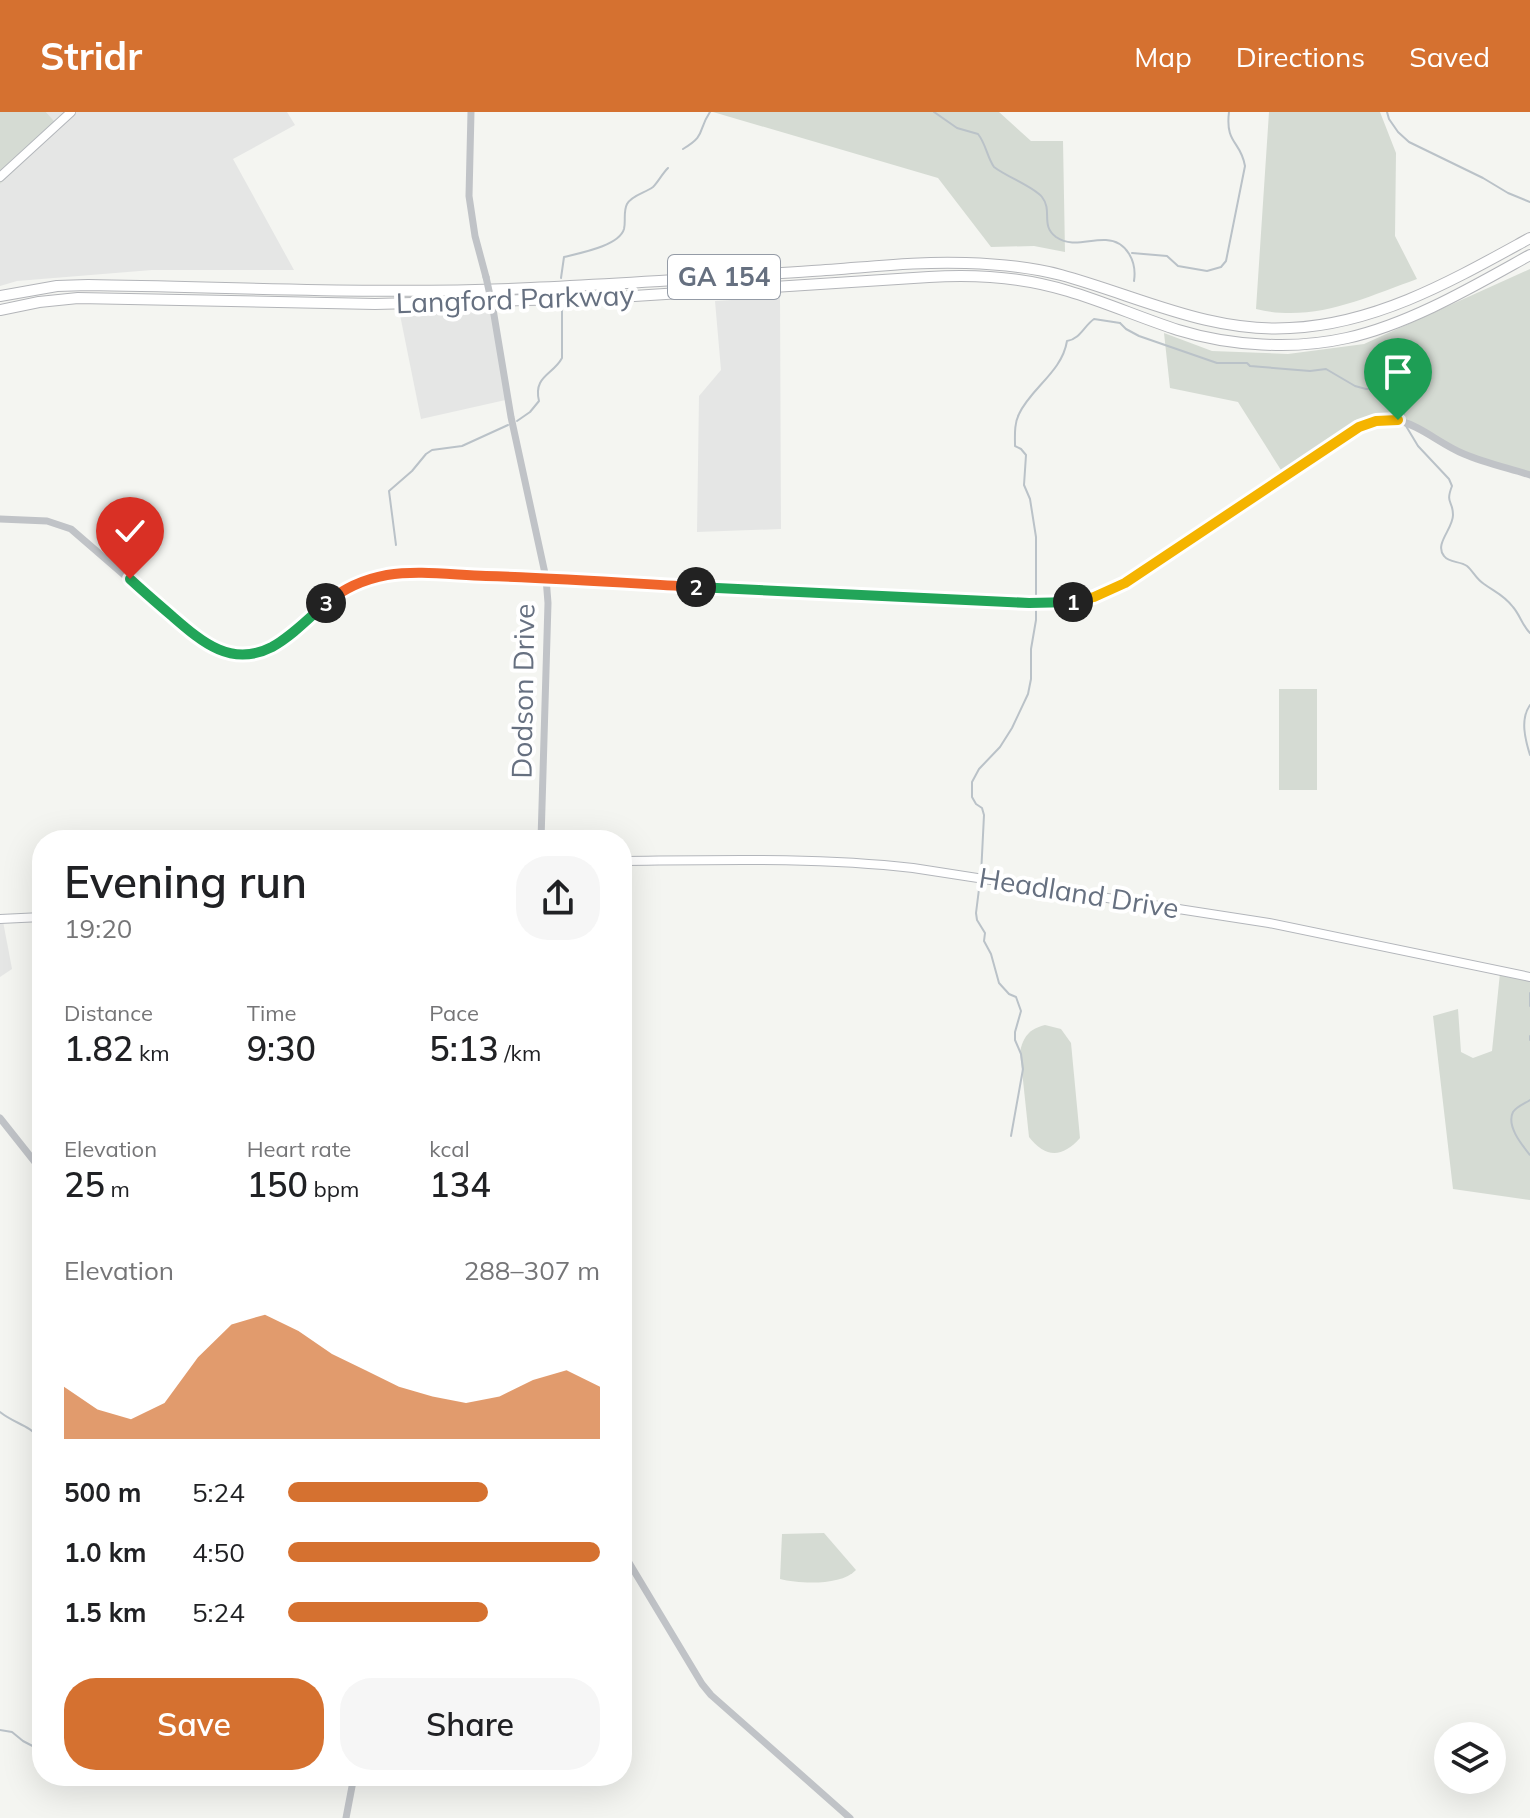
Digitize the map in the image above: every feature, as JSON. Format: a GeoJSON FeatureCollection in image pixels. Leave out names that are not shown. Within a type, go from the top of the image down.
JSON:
{"type":"FeatureCollection","features":[{"type":"Feature","properties":{"kind":"highway","name":"Langford Parkway"},"geometry":{"type":"LineString","coordinates":[[0,296],[57,286],[88,285],[455,291],[961,262],[1025,267],[1059,274],[1138,301],[1220,323],[1290,328],[1365,316],[1406,302],[1530,238]]}},
{"type":"Feature","properties":{"kind":"highway","name":"Langford Parkway"},"geometry":{"type":"LineString","coordinates":[[0,310],[78,298],[379,304],[603,298],[975,275],[1057,288],[1180,331],[1220,340],[1271,345],[1347,338],[1381,328],[1420,312],[1530,255]]}},
{"type":"Feature","properties":{"kind":"main road"},"geometry":{"type":"LineString","coordinates":[[0,177],[71,112]]}},
{"type":"Feature","properties":{"kind":"main road","name":"Headland Drive"},"geometry":{"type":"LineString","coordinates":[[632,861],[809,860],[913,868],[1269,923],[1530,977]]}},
{"type":"Feature","properties":{"kind":"main road"},"geometry":{"type":"LineString","coordinates":[[0,919],[32,917]]}},
{"type":"Feature","properties":{"kind":"street","name":"Dodson Drive"},"geometry":{"type":"LineString","coordinates":[[471,112],[469,196],[475,236],[493,309],[513,425],[546,578],[548,603],[541,830]]}},
{"type":"Feature","properties":{"kind":"street"},"geometry":{"type":"LineString","coordinates":[[0,519],[47,521],[71,529],[197,638],[233,654],[255,653],[275,645],[344,590],[389,575],[414,573],[1029,603],[1082,601],[1125,583],[1367,423],[1405,422],[1464,454],[1530,475]]}},
{"type":"Feature","properties":{"kind":"street"},"geometry":{"type":"LineString","coordinates":[[0,1118],[32,1158]]}},
{"type":"Feature","properties":{"kind":"street"},"geometry":{"type":"LineString","coordinates":[[632,1568],[711,1695],[850,1818]]}},
{"type":"Feature","properties":{"kind":"street"},"geometry":{"type":"LineString","coordinates":[[346,1818],[352,1786]]}},
{"type":"Feature","properties":{"kind":"shaded area"},"geometry":{"type":"Polygon","coordinates":[[[0,112],[46,112],[60,128],[0,184],[0,112]]]}},
{"type":"Feature","properties":{"kind":"shaded area"},"geometry":{"type":"Polygon","coordinates":[[[46,112],[287,112],[295,125],[233,159],[294,270],[152,270],[17,281],[0,286],[0,184],[59,128],[46,112]]]}},
{"type":"Feature","properties":{"kind":"shaded area"},"geometry":{"type":"Polygon","coordinates":[[[713,112],[999,112],[1031,141],[1063,141],[1065,252],[1034,246],[991,247],[938,178],[713,112]]]}},
{"type":"Feature","properties":{"kind":"shaded area"},"geometry":{"type":"Polygon","coordinates":[[[1269,112],[1380,112],[1396,153],[1395,236],[1417,279],[1358,301],[1318,311],[1277,313],[1256,309],[1269,112]]]}},
{"type":"Feature","properties":{"kind":"shaded area"},"geometry":{"type":"Polygon","coordinates":[[[1530,269],[1530,474],[1475,457],[1400,418],[1367,421],[1286,478],[1238,402],[1170,388],[1164,333],[1212,351],[1288,354],[1364,344],[1530,269]]]}},
{"type":"Feature","properties":{"kind":"shaded area"},"geometry":{"type":"Polygon","coordinates":[[[780,297],[781,529],[697,532],[699,396],[721,370],[715,301],[780,297]]]}},
{"type":"Feature","properties":{"kind":"shaded area"},"geometry":{"type":"Polygon","coordinates":[[[398,305],[494,306],[510,399],[421,419],[398,305]]]}},
{"type":"Feature","properties":{"kind":"shaded area"},"geometry":{"type":"Polygon","coordinates":[[[1279,689],[1317,689],[1317,790],[1279,790],[1279,689]]]}},
{"type":"Feature","properties":{"kind":"shaded area"},"geometry":{"type":"Polygon","coordinates":[[[0,916],[12,969],[0,977],[0,916]]]}},
{"type":"Feature","properties":{"kind":"shaded area"},"geometry":{"type":"Polygon","coordinates":[[[1500,973],[1530,979],[1530,1200],[1453,1189],[1433,1016],[1458,1009],[1461,1052],[1473,1058],[1492,1051],[1500,973]]]}},
{"type":"Feature","properties":{"kind":"shaded area"},"geometry":{"type":"Polygon","coordinates":[[[1045,1025],[1061,1029],[1071,1043],[1080,1138],[1067,1149],[1054,1153],[1042,1149],[1029,1137],[1020,1052],[1028,1034],[1045,1025]]]}},
{"type":"Feature","properties":{"kind":"shaded area"},"geometry":{"type":"Polygon","coordinates":[[[824,1533],[856,1570],[831,1581],[809,1583],[780,1579],[782,1534],[824,1533]]]}},
{"type":"Feature","properties":{"kind":"waterway"},"geometry":{"type":"LineString","coordinates":[[683,149],[699,136],[710,112]]}},
{"type":"Feature","properties":{"kind":"waterway"},"geometry":{"type":"LineString","coordinates":[[934,112],[957,128],[978,134],[994,167],[1042,197],[1047,207],[1047,223],[1056,237],[1074,243],[1113,241],[1125,248],[1134,267],[1134,281]]}},
{"type":"Feature","properties":{"kind":"waterway"},"geometry":{"type":"LineString","coordinates":[[1132,253],[1167,256],[1178,266],[1207,271],[1221,267],[1226,261],[1245,166],[1231,137],[1229,112]]}},
{"type":"Feature","properties":{"kind":"waterway"},"geometry":{"type":"LineString","coordinates":[[1387,112],[1398,132],[1409,142],[1530,202]]}},
{"type":"Feature","properties":{"kind":"waterway"},"geometry":{"type":"LineString","coordinates":[[561,278],[564,257],[598,248],[621,235],[629,201],[653,187],[668,168]]}},
{"type":"Feature","properties":{"kind":"waterway"},"geometry":{"type":"LineString","coordinates":[[517,421],[539,401],[541,381],[562,358],[562,310]]}},
{"type":"Feature","properties":{"kind":"waterway"},"geometry":{"type":"LineString","coordinates":[[981,875],[984,815],[972,797],[972,782],[979,769],[1000,747],[1028,694],[1036,620],[1036,537],[1030,499],[1024,485],[1026,455],[1015,446],[1016,422],[1024,405],[1059,362],[1067,341],[1079,335],[1094,319],[1120,323]]}},
{"type":"Feature","properties":{"kind":"waterway"},"geometry":{"type":"LineString","coordinates":[[1120,323],[1139,336],[1217,363],[1247,363],[1250,366],[1310,371],[1326,369],[1355,386],[1388,388],[1395,391],[1399,398],[1405,420]]}},
{"type":"Feature","properties":{"kind":"waterway"},"geometry":{"type":"LineString","coordinates":[[396,545],[389,491],[432,450],[462,446],[508,425]]}},
{"type":"Feature","properties":{"kind":"waterway"},"geometry":{"type":"LineString","coordinates":[[1406,426],[1418,446],[1452,486],[1449,499],[1453,515],[1442,541],[1444,556],[1467,566],[1481,582],[1506,599],[1530,633]]}},
{"type":"Feature","properties":{"kind":"waterway"},"geometry":{"type":"LineString","coordinates":[[1530,705],[1524,723],[1530,755]]}},
{"type":"Feature","properties":{"kind":"waterway"},"geometry":{"type":"LineString","coordinates":[[980,881],[977,920],[985,933],[984,941],[999,983],[1016,997],[1021,1011],[1015,1040],[1023,1069],[1011,1136]]}},
{"type":"Feature","properties":{"kind":"waterway"},"geometry":{"type":"LineString","coordinates":[[1530,993],[1530,1006]]}},
{"type":"Feature","properties":{"kind":"waterway"},"geometry":{"type":"LineString","coordinates":[[1530,1100],[1516,1108],[1511,1117],[1516,1135],[1530,1155]]}},
{"type":"Feature","properties":{"kind":"waterway"},"geometry":{"type":"LineString","coordinates":[[0,1412],[32,1431]]}},
{"type":"Feature","properties":{"kind":"waterway"},"geometry":{"type":"LineString","coordinates":[[0,1730],[12,1732],[32,1746]]}},
{"type":"Feature","properties":{"kind":"route"},"geometry":{"type":"LineString","coordinates":[[130,579],[197,638],[233,654],[255,653],[275,645],[344,590],[374,578],[414,573],[1029,603],[1082,601],[1125,583],[1359,427],[1376,421],[1398,420]]}}]}
